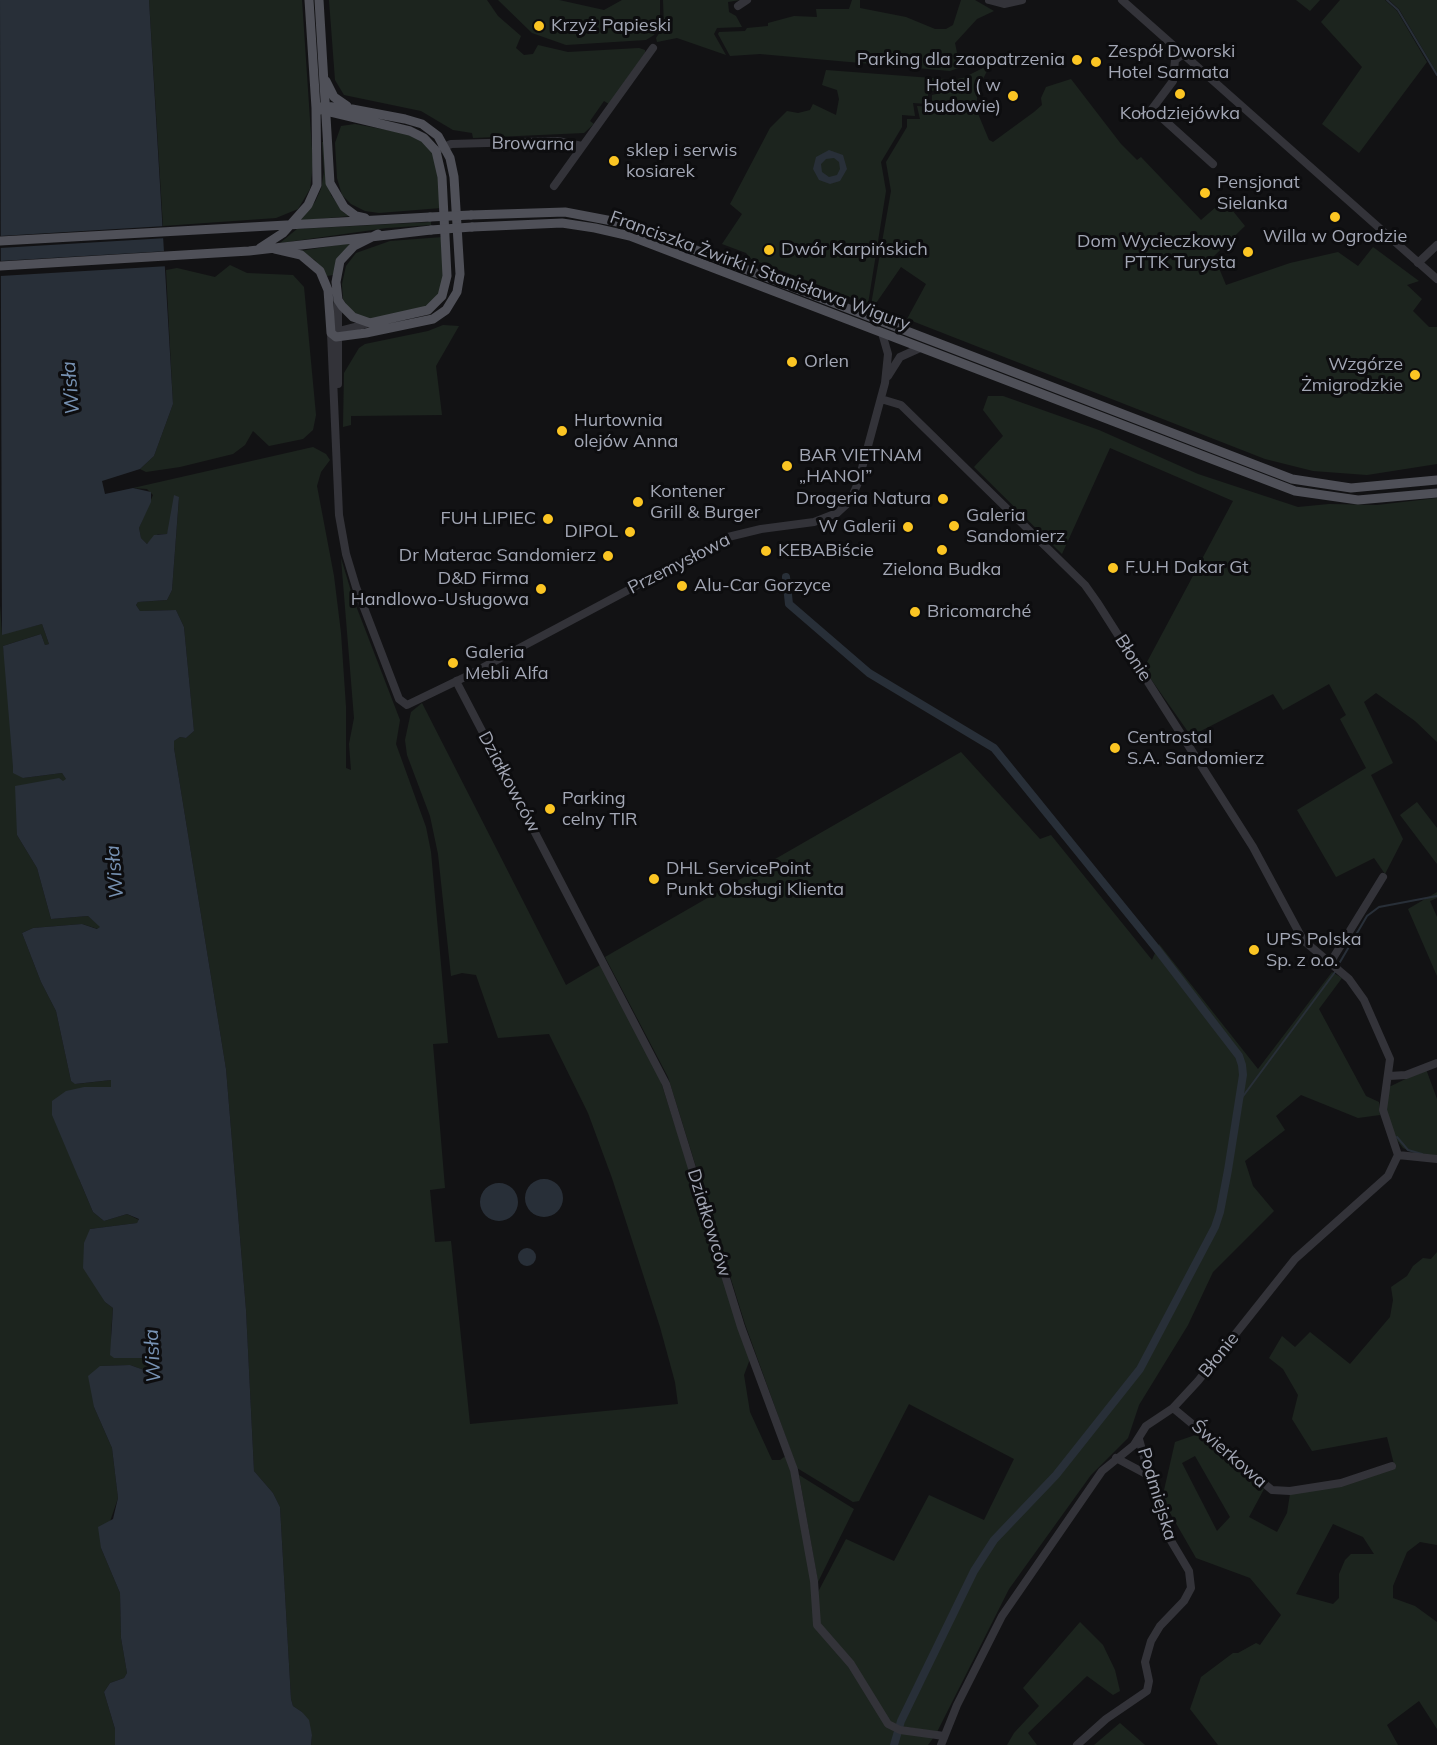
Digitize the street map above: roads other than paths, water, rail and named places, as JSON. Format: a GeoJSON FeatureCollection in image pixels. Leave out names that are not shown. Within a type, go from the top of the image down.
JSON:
{"type":"FeatureCollection","features":[{"type":"Feature","properties":{"kind":"main road"},"geometry":{"type":"LineString","coordinates":[[309,0],[329,179],[334,195],[351,213],[374,220]]}},
{"type":"Feature","properties":{"kind":"main road"},"geometry":{"type":"LineString","coordinates":[[249,251],[270,243],[298,215],[311,200],[318,182],[323,75],[319,0]]}},
{"type":"Feature","properties":{"kind":"main road"},"geometry":{"type":"LineString","coordinates":[[323,75],[334,97],[350,113]]}},
{"type":"Feature","properties":{"kind":"main road"},"geometry":{"type":"LineString","coordinates":[[275,249],[301,255],[313,263],[323,275],[336,333],[424,322],[440,315],[453,300],[460,274],[454,177],[438,136],[422,124],[322,109]]}},
{"type":"Feature","properties":{"kind":"main road"},"geometry":{"type":"LineString","coordinates":[[326,138],[334,122],[350,113]]}},
{"type":"Feature","properties":{"kind":"main road"},"geometry":{"type":"LineString","coordinates":[[378,234],[354,246],[342,258],[336,277],[338,300],[352,317],[370,323],[422,313],[434,306],[445,290],[447,276],[441,148]]}},
{"type":"Feature","properties":{"kind":"main road","name":"Franciszka Żwirki i Stanisława Wigury"},"geometry":{"type":"LineString","coordinates":[[0,241],[430,217],[565,212],[618,221],[1270,471],[1308,482],[1339,487],[1412,484],[1437,478]]}},
{"type":"Feature","properties":{"kind":"main road"},"geometry":{"type":"LineString","coordinates":[[271,226],[298,215]]}},
{"type":"Feature","properties":{"kind":"main road","name":"Franciszka Żwirki i Stanisława Wigury"},"geometry":{"type":"LineString","coordinates":[[0,266],[275,249],[378,234],[472,227],[562,224],[612,231],[1288,489],[1319,497],[1358,501],[1437,493]]}},
{"type":"Feature","properties":{"kind":"street"},"geometry":{"type":"LineString","coordinates":[[738,6],[747,0]]}},
{"type":"Feature","properties":{"kind":"street"},"geometry":{"type":"LineString","coordinates":[[989,0],[1004,4],[1022,0]]}},
{"type":"Feature","properties":{"kind":"street"},"geometry":{"type":"LineString","coordinates":[[1122,0],[1437,279]]}},
{"type":"Feature","properties":{"kind":"street","name":"Browarna"},"geometry":{"type":"LineString","coordinates":[[441,148],[558,141],[582,146],[653,48]]}},
{"type":"Feature","properties":{"kind":"street"},"geometry":{"type":"LineString","coordinates":[[1182,55],[1174,60],[1173,81],[1152,109],[1213,164]]}},
{"type":"Feature","properties":{"kind":"street"},"geometry":{"type":"LineString","coordinates":[[554,186],[582,146]]}},
{"type":"Feature","properties":{"kind":"street"},"geometry":{"type":"LineString","coordinates":[[1418,263],[1437,245]]}},
{"type":"Feature","properties":{"kind":"street"},"geometry":{"type":"LineString","coordinates":[[338,300],[336,333],[370,323]]}},
{"type":"Feature","properties":{"kind":"street","name":"Przemysłowa"},"geometry":{"type":"LineString","coordinates":[[336,333],[335,400],[338,495],[346,554],[370,627],[399,699],[404,704],[414,703],[728,537],[760,529],[814,522],[837,513],[850,501],[858,483],[885,383]]}},
{"type":"Feature","properties":{"kind":"street"},"geometry":{"type":"LineString","coordinates":[[882,333],[888,354],[885,383]]}},
{"type":"Feature","properties":{"kind":"street"},"geometry":{"type":"LineString","coordinates":[[885,383],[900,357],[920,348]]}},
{"type":"Feature","properties":{"kind":"street","name":"Błonie"},"geometry":{"type":"LineString","coordinates":[[881,399],[901,405],[1085,585],[1253,847],[1296,930],[1312,949],[1349,979],[1364,1000],[1388,1052],[1389,1076],[1383,1098],[1383,1110],[1398,1155],[1388,1176],[1295,1259],[1198,1381],[1173,1408],[1146,1426],[1139,1439],[1102,1471],[1008,1607],[941,1745]]}},
{"type":"Feature","properties":{"kind":"street","name":"Działkowców"},"geometry":{"type":"LineString","coordinates":[[456,681],[666,1084],[741,1327],[794,1470],[814,1581],[817,1625],[851,1664],[884,1720],[898,1729],[944,1736]]}},
{"type":"Feature","properties":{"kind":"street"},"geometry":{"type":"LineString","coordinates":[[1330,963],[1383,877]]}},
{"type":"Feature","properties":{"kind":"street"},"geometry":{"type":"LineString","coordinates":[[1389,1076],[1406,1075],[1437,1063]]}},
{"type":"Feature","properties":{"kind":"street"},"geometry":{"type":"LineString","coordinates":[[1398,1155],[1437,1160]]}},
{"type":"Feature","properties":{"kind":"street","name":"Świerkowa"},"geometry":{"type":"LineString","coordinates":[[1173,1408],[1272,1490],[1290,1491],[1341,1482],[1392,1466]]}},
{"type":"Feature","properties":{"kind":"street","name":"Podmiejska"},"geometry":{"type":"LineString","coordinates":[[1077,1745],[1106,1719],[1147,1691],[1149,1681],[1145,1662],[1151,1641],[1160,1626],[1184,1601],[1191,1588],[1189,1571],[1164,1529],[1139,1439]]}},
{"type":"Feature","properties":{"kind":"street"},"geometry":{"type":"LineString","coordinates":[[1116,1458],[1148,1475]]}},
{"type":"Feature","properties":{"kind":"water","name":"Wisła"},"geometry":{"type":"Polygon","coordinates":[[[0,0],[149,0],[173,404],[154,456],[140,469],[102,481],[105,494],[133,488],[151,492],[151,502],[139,528],[141,538],[147,544],[154,535],[167,534],[174,495],[179,497],[172,590],[167,600],[138,602],[136,605],[140,611],[176,610],[184,627],[194,731],[186,738],[180,737],[174,741],[174,748],[226,1069],[246,1310],[254,1471],[273,1493],[280,1507],[291,1699],[293,1706],[309,1720],[311,1745],[115,1745],[115,1729],[104,1692],[110,1683],[124,1678],[127,1673],[121,1638],[120,1593],[101,1548],[98,1527],[113,1519],[118,1498],[112,1448],[94,1407],[88,1376],[100,1366],[130,1365],[144,1370],[150,1368],[151,1364],[143,1358],[114,1358],[110,1355],[113,1308],[105,1302],[83,1268],[84,1243],[90,1229],[137,1223],[139,1219],[127,1214],[104,1221],[93,1212],[52,1115],[52,1101],[66,1091],[84,1087],[111,1087],[111,1080],[75,1084],[71,1081],[56,1011],[41,982],[22,933],[33,928],[82,924],[97,929],[100,927],[88,916],[51,919],[37,868],[17,835],[15,786],[59,778],[63,781],[66,779],[62,773],[23,778],[13,773],[3,646],[41,634],[45,645],[49,644],[42,624],[2,635],[0,0]]]}},
{"type":"Feature","properties":{"kind":"water"},"geometry":{"type":"Polygon","coordinates":[[[829,150],[843,155],[847,169],[840,181],[830,184],[819,180],[813,169],[816,157],[829,150]],[[834,158],[826,159],[821,164],[822,172],[829,177],[837,175],[840,169],[839,162],[834,158]]]}},
{"type":"Feature","properties":{"kind":"water"},"geometry":{"type":"Polygon","coordinates":[[[544,1179],[557,1185],[563,1198],[557,1211],[544,1217],[531,1211],[525,1198],[531,1185],[544,1179]]]}},
{"type":"Feature","properties":{"kind":"water"},"geometry":{"type":"Polygon","coordinates":[[[499,1183],[512,1189],[518,1202],[512,1215],[499,1221],[486,1215],[480,1202],[486,1189],[499,1183]]]}},
{"type":"Feature","properties":{"kind":"water"},"geometry":{"type":"Polygon","coordinates":[[[523,1248],[531,1248],[536,1253],[534,1264],[523,1266],[518,1261],[518,1253],[523,1248]]]}},
{"type":"Feature","properties":{"kind":"waterway"},"geometry":{"type":"LineString","coordinates":[[1387,0],[1398,10],[1437,75]]}},
{"type":"Feature","properties":{"kind":"waterway"},"geometry":{"type":"LineString","coordinates":[[786,577],[789,604],[869,673],[994,748],[1156,948],[1239,1056],[1243,1075],[1228,1170],[1215,1227],[1140,1369],[1056,1475],[994,1540],[974,1571],[901,1721],[894,1745]]}},
{"type":"Feature","properties":{"kind":"waterway"},"geometry":{"type":"LineString","coordinates":[[1340,962],[1367,916],[1379,907],[1437,896]]}},
{"type":"Feature","properties":{"kind":"waterway"},"geometry":{"type":"LineString","coordinates":[[1238,1103],[1335,972]]}},
{"type":"Feature","properties":{"kind":"waterway"},"geometry":{"type":"LineString","coordinates":[[1397,1137],[1408,1150],[1422,1154]]}},
{"type":"Feature","properties":{"kind":"place","name":"Krzyż Papieski"},"geometry":{"type":"Point","coordinates":[539,26]}},
{"type":"Feature","properties":{"kind":"place","name":"Parking dla zaopatrzenia"},"geometry":{"type":"Point","coordinates":[1077,60]}},
{"type":"Feature","properties":{"kind":"place","name":"Zespół Dworski Hotel Sarmata"},"geometry":{"type":"Point","coordinates":[1096,62]}},
{"type":"Feature","properties":{"kind":"place","name":"Kołodziejówka"},"geometry":{"type":"Point","coordinates":[1180,94]}},
{"type":"Feature","properties":{"kind":"place","name":"Hotel ( w budowie)"},"geometry":{"type":"Point","coordinates":[1013,96]}},
{"type":"Feature","properties":{"kind":"place","name":"sklep i serwis kosiarek"},"geometry":{"type":"Point","coordinates":[614,161]}},
{"type":"Feature","properties":{"kind":"place","name":"Pensjonat Sielanka"},"geometry":{"type":"Point","coordinates":[1205,193]}},
{"type":"Feature","properties":{"kind":"place","name":"Willa w Ogrodzie"},"geometry":{"type":"Point","coordinates":[1335,217]}},
{"type":"Feature","properties":{"kind":"place","name":"Dwór Karpińskich"},"geometry":{"type":"Point","coordinates":[769,250]}},
{"type":"Feature","properties":{"kind":"place","name":"Dom Wycieczkowy PTTK Turysta"},"geometry":{"type":"Point","coordinates":[1248,252]}},
{"type":"Feature","properties":{"kind":"place","name":"Orlen"},"geometry":{"type":"Point","coordinates":[792,362]}},
{"type":"Feature","properties":{"kind":"place","name":"Wzgórze Żmigrodzkie"},"geometry":{"type":"Point","coordinates":[1415,375]}},
{"type":"Feature","properties":{"kind":"place","name":"Hurtownia olejów Anna"},"geometry":{"type":"Point","coordinates":[562,431]}},
{"type":"Feature","properties":{"kind":"place","name":"BAR VIETNAM „HANOI”"},"geometry":{"type":"Point","coordinates":[787,466]}},
{"type":"Feature","properties":{"kind":"place","name":"Drogeria Natura"},"geometry":{"type":"Point","coordinates":[943,499]}},
{"type":"Feature","properties":{"kind":"place","name":"Kontener Grill & Burger"},"geometry":{"type":"Point","coordinates":[638,502]}},
{"type":"Feature","properties":{"kind":"place","name":"FUH LIPIEC"},"geometry":{"type":"Point","coordinates":[548,519]}},
{"type":"Feature","properties":{"kind":"place","name":"Galeria Sandomierz"},"geometry":{"type":"Point","coordinates":[954,526]}},
{"type":"Feature","properties":{"kind":"place","name":"W Galerii"},"geometry":{"type":"Point","coordinates":[908,527]}},
{"type":"Feature","properties":{"kind":"place","name":"DIPOL"},"geometry":{"type":"Point","coordinates":[630,532]}},
{"type":"Feature","properties":{"kind":"place","name":"Zielona Budka"},"geometry":{"type":"Point","coordinates":[942,550]}},
{"type":"Feature","properties":{"kind":"place","name":"KEBABiście"},"geometry":{"type":"Point","coordinates":[766,551]}},
{"type":"Feature","properties":{"kind":"place","name":"Dr Materac Sandomierz"},"geometry":{"type":"Point","coordinates":[608,556]}},
{"type":"Feature","properties":{"kind":"place","name":"F.U.H Dakar Gt"},"geometry":{"type":"Point","coordinates":[1113,568]}},
{"type":"Feature","properties":{"kind":"place","name":"Alu-Car Gorzyce"},"geometry":{"type":"Point","coordinates":[682,586]}},
{"type":"Feature","properties":{"kind":"place","name":"D&D Firma Handlowo-Usługowa"},"geometry":{"type":"Point","coordinates":[541,589]}},
{"type":"Feature","properties":{"kind":"place","name":"Bricomarché"},"geometry":{"type":"Point","coordinates":[915,612]}},
{"type":"Feature","properties":{"kind":"place","name":"Galeria Mebli Alfa"},"geometry":{"type":"Point","coordinates":[453,663]}},
{"type":"Feature","properties":{"kind":"place","name":"Centrostal S.A. Sandomierz"},"geometry":{"type":"Point","coordinates":[1115,748]}},
{"type":"Feature","properties":{"kind":"place","name":"Parking celny TIR"},"geometry":{"type":"Point","coordinates":[550,809]}},
{"type":"Feature","properties":{"kind":"place","name":"DHL ServicePoint Punkt Obsługi Klienta"},"geometry":{"type":"Point","coordinates":[654,879]}},
{"type":"Feature","properties":{"kind":"place","name":"UPS Polska Sp. z o.o."},"geometry":{"type":"Point","coordinates":[1254,950]}}]}
